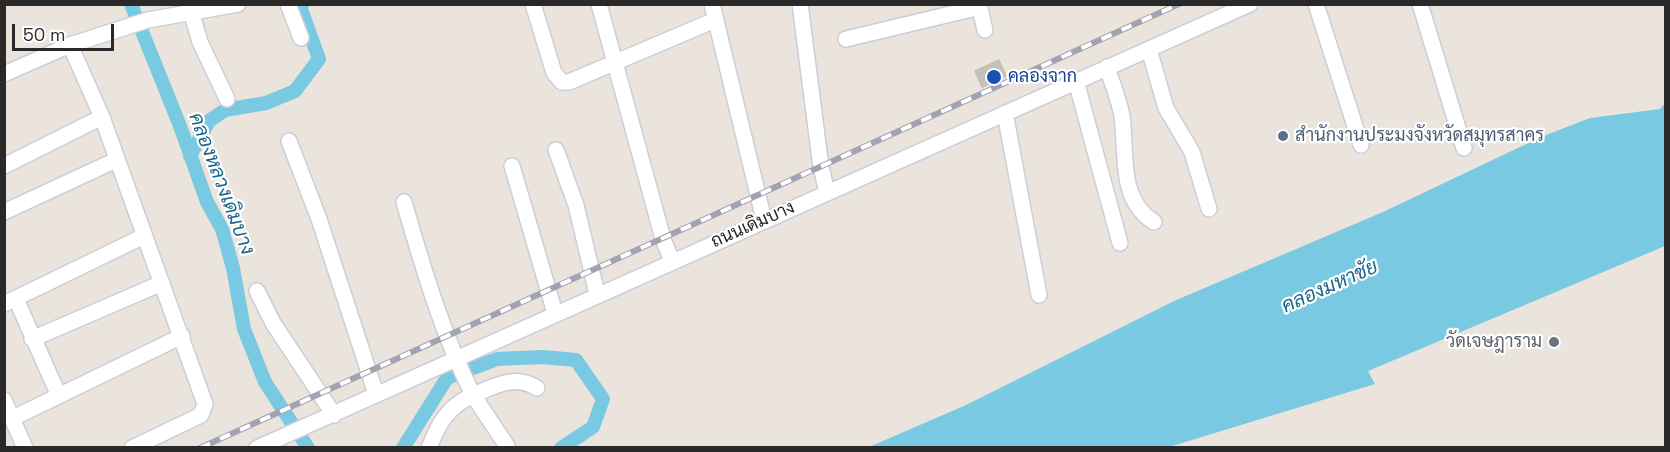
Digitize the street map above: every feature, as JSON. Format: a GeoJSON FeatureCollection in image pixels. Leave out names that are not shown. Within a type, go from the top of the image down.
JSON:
{"type":"FeatureCollection","features":[{"type":"Feature","properties":{"kind":"street"},"geometry":{"type":"LineString","coordinates":[[4,74],[70,45],[127,25],[190,9],[238,4]]}},
{"type":"Feature","properties":{"kind":"street"},"geometry":{"type":"LineString","coordinates":[[288,4],[301,38]]}},
{"type":"Feature","properties":{"kind":"street"},"geometry":{"type":"LineString","coordinates":[[533,4],[558,81],[569,82],[715,20]]}},
{"type":"Feature","properties":{"kind":"street"},"geometry":{"type":"LineString","coordinates":[[599,4],[663,239],[672,261]]}},
{"type":"Feature","properties":{"kind":"street"},"geometry":{"type":"LineString","coordinates":[[712,4],[764,220]]}},
{"type":"Feature","properties":{"kind":"street"},"geometry":{"type":"LineString","coordinates":[[800,4],[821,167],[827,192]]}},
{"type":"Feature","properties":{"kind":"street","name":"ถนนเดิมบาง"},"geometry":{"type":"LineString","coordinates":[[268,444],[597,294],[1250,4]]}},
{"type":"Feature","properties":{"kind":"street"},"geometry":{"type":"LineString","coordinates":[[1316,4],[1361,145]]}},
{"type":"Feature","properties":{"kind":"street"},"geometry":{"type":"LineString","coordinates":[[1420,4],[1464,148]]}},
{"type":"Feature","properties":{"kind":"street"},"geometry":{"type":"LineString","coordinates":[[846,39],[979,6],[985,30]]}},
{"type":"Feature","properties":{"kind":"street"},"geometry":{"type":"LineString","coordinates":[[190,9],[200,42],[227,99]]}},
{"type":"Feature","properties":{"kind":"street"},"geometry":{"type":"LineString","coordinates":[[70,45],[102,117],[206,404],[204,412],[132,447]]}},
{"type":"Feature","properties":{"kind":"street"},"geometry":{"type":"LineString","coordinates":[[1149,49],[1166,108],[1192,152],[1209,210]]}},
{"type":"Feature","properties":{"kind":"street"},"geometry":{"type":"LineString","coordinates":[[1107,67],[1121,114],[1123,152],[1131,195],[1142,215],[1154,222]]}},
{"type":"Feature","properties":{"kind":"street"},"geometry":{"type":"LineString","coordinates":[[1076,81],[1120,243]]}},
{"type":"Feature","properties":{"kind":"street"},"geometry":{"type":"LineString","coordinates":[[1005,113],[1039,295]]}},
{"type":"Feature","properties":{"kind":"street"},"geometry":{"type":"LineString","coordinates":[[4,166],[102,117]]}},
{"type":"Feature","properties":{"kind":"street"},"geometry":{"type":"LineString","coordinates":[[289,141],[319,219],[376,394]]}},
{"type":"Feature","properties":{"kind":"street"},"geometry":{"type":"LineString","coordinates":[[556,150],[576,205],[597,294]]}},
{"type":"Feature","properties":{"kind":"street"},"geometry":{"type":"LineString","coordinates":[[4,212],[116,160]]}},
{"type":"Feature","properties":{"kind":"street"},"geometry":{"type":"LineString","coordinates":[[512,166],[555,313]]}},
{"type":"Feature","properties":{"kind":"street"},"geometry":{"type":"LineString","coordinates":[[404,202],[432,298],[455,359],[473,395],[507,446]]}},
{"type":"Feature","properties":{"kind":"street"},"geometry":{"type":"LineString","coordinates":[[59,396],[32,339],[10,302],[144,236]]}},
{"type":"Feature","properties":{"kind":"street"},"geometry":{"type":"LineString","coordinates":[[32,339],[162,283]]}},
{"type":"Feature","properties":{"kind":"street"},"geometry":{"type":"LineString","coordinates":[[257,291],[273,323],[334,415]]}},
{"type":"Feature","properties":{"kind":"street"},"geometry":{"type":"LineString","coordinates":[[13,418],[182,336]]}},
{"type":"Feature","properties":{"kind":"street"},"geometry":{"type":"LineString","coordinates":[[429,447],[440,421],[450,408],[473,395],[512,380],[529,382],[537,388]]}},
{"type":"Feature","properties":{"kind":"street"},"geometry":{"type":"LineString","coordinates":[[4,400],[25,447]]}},
{"type":"Feature","properties":{"kind":"water","name":"คลองมหาชัย"},"geometry":{"type":"Polygon","coordinates":[[[1665,103],[1665,246],[1368,371],[1375,384],[1169,447],[869,447],[966,405],[1174,301],[1383,212],[1541,137],[1590,118],[1660,109],[1665,103]]]}},
{"type":"Feature","properties":{"kind":"building"},"geometry":{"type":"Polygon","coordinates":[[[999,60],[1006,76],[982,87],[975,71],[999,60]]]}},
{"type":"Feature","properties":{"kind":"waterway","name":"คลองหลวงเดิมบาง"},"geometry":{"type":"LineString","coordinates":[[131,4],[180,126],[207,202],[222,229],[233,268],[244,329],[265,382],[308,448]]}},
{"type":"Feature","properties":{"kind":"waterway"},"geometry":{"type":"LineString","coordinates":[[190,156],[209,121],[225,110],[266,103],[295,91],[319,59],[301,9],[302,4]]}},
{"type":"Feature","properties":{"kind":"waterway"},"geometry":{"type":"LineString","coordinates":[[403,448],[447,378],[497,359],[542,357],[576,360],[603,399],[593,427],[561,448]]}},
{"type":"Feature","properties":{"kind":"railway"},"geometry":{"type":"LineString","coordinates":[[200,448],[1179,4]]}},
{"type":"Feature","properties":{"kind":"place","name":"คลองจาก"},"geometry":{"type":"Point","coordinates":[994,77]}},
{"type":"Feature","properties":{"kind":"place","name":"สำนักงานประมงจังหวัดสมุทรสาคร"},"geometry":{"type":"Point","coordinates":[1283,136]}},
{"type":"Feature","properties":{"kind":"place","name":"วัดเจษฎาราม"},"geometry":{"type":"Point","coordinates":[1554,342]}}]}
